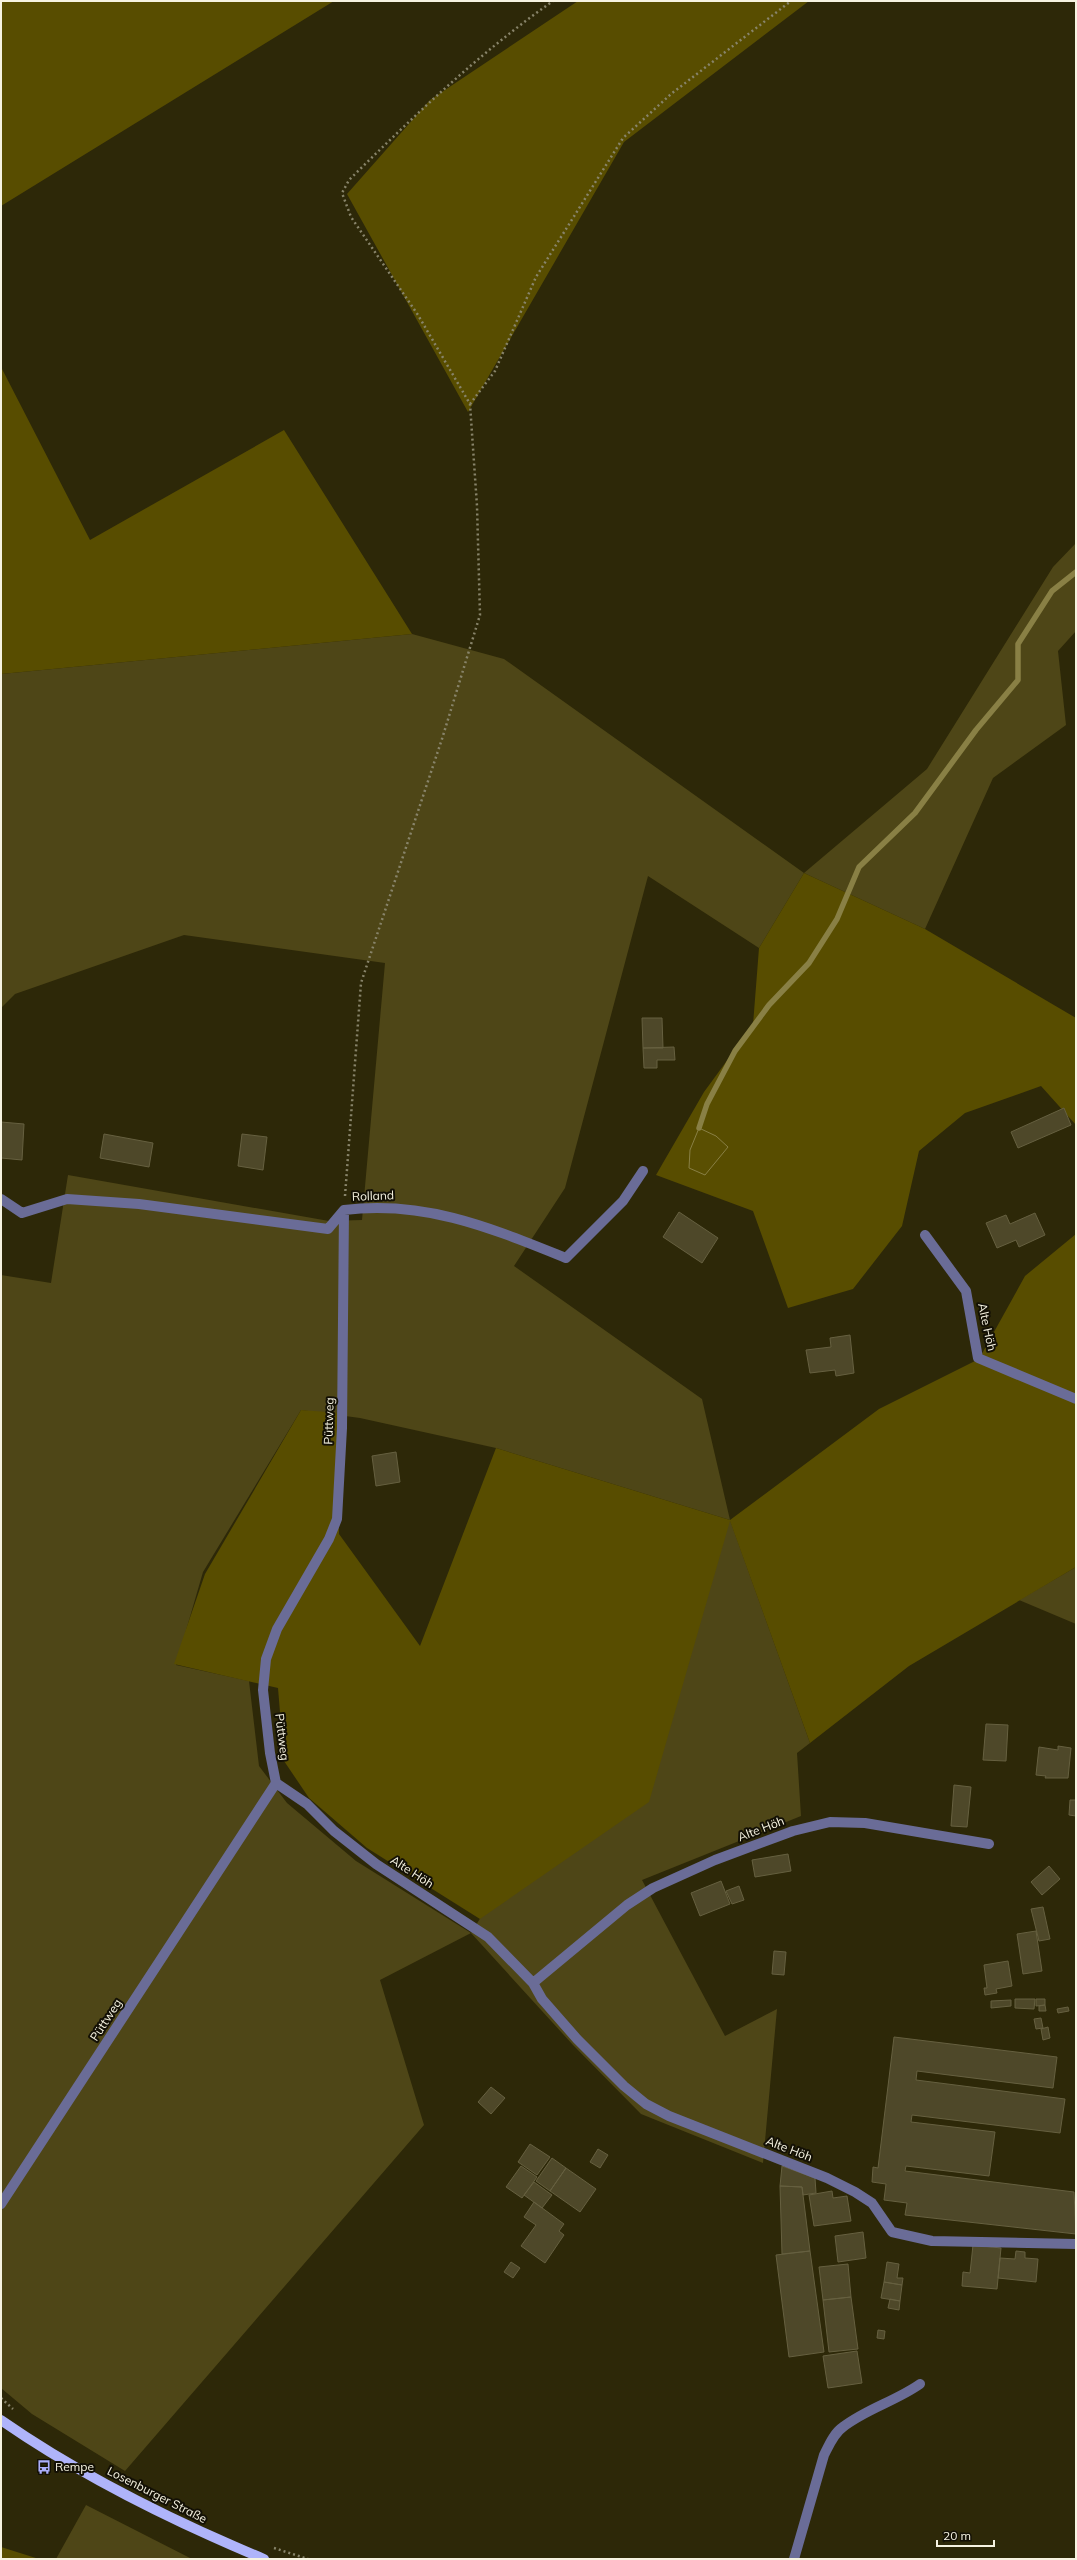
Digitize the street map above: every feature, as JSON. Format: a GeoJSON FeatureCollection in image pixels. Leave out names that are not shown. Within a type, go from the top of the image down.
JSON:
{"type":"FeatureCollection","features":[{"type":"Feature","properties":{"kind":"main road","name":"Losenburger Straße"},"geometry":{"type":"LineString","coordinates":[[1,2420],[84,2471],[144,2505],[205,2534],[264,2559]]}},
{"type":"Feature","properties":{"kind":"lane","name":"Rolland"},"geometry":{"type":"LineString","coordinates":[[1,1199],[22,1213],[67,1199],[139,1204],[328,1229],[344,1210],[368,1207],[405,1208],[442,1214],[477,1224],[566,1258],[623,1201],[643,1171]]}},
{"type":"Feature","properties":{"kind":"lane","name":"Püttweg"},"geometry":{"type":"LineString","coordinates":[[1,2204],[276,1783],[270,1753],[263,1690],[266,1659],[277,1629],[329,1539],[337,1519],[342,1428],[344,1210]]}},
{"type":"Feature","properties":{"kind":"lane","name":"Alte Höh"},"geometry":{"type":"LineString","coordinates":[[925,1235],[966,1291],[978,1358],[1076,1399]]}},
{"type":"Feature","properties":{"kind":"lane","name":"Alte Höh"},"geometry":{"type":"LineString","coordinates":[[276,1783],[307,1804],[334,1831],[376,1864],[488,1937],[533,1983],[542,1999],[578,2039],[624,2086],[646,2104],[669,2116],[827,2178],[855,2192],[872,2203],[892,2232],[932,2241],[1076,2244]]}},
{"type":"Feature","properties":{"kind":"lane","name":"Alte Höh"},"geometry":{"type":"LineString","coordinates":[[533,1983],[627,1905],[653,1888],[715,1860],[793,1831],[830,1822],[865,1823],[989,1844]]}},
{"type":"Feature","properties":{"kind":"lane"},"geometry":{"type":"LineString","coordinates":[[794,2559],[824,2455],[831,2441],[842,2427],[905,2395],[920,2384]]}},
{"type":"Feature","properties":{"kind":"path"},"geometry":{"type":"LineString","coordinates":[[344,1210],[361,983],[442,739],[480,615],[478,506],[470,404],[418,315],[351,217],[342,193],[349,180],[430,100],[522,23],[553,1]]}},
{"type":"Feature","properties":{"kind":"path"},"geometry":{"type":"LineString","coordinates":[[470,404],[495,371],[536,277],[623,138],[671,94],[791,1]]}},
{"type":"Feature","properties":{"kind":"path"},"geometry":{"type":"LineString","coordinates":[[1,2398],[16,2412]]}},
{"type":"Feature","properties":{"kind":"path"},"geometry":{"type":"LineString","coordinates":[[270,2546],[308,2559]]}},
{"type":"Feature","properties":{"kind":"shaded area"},"geometry":{"type":"Polygon","coordinates":[[[1,1],[334,1],[1,206],[1,1]]]}},
{"type":"Feature","properties":{"kind":"shaded area"},"geometry":{"type":"Polygon","coordinates":[[[578,1],[809,1],[624,142],[468,412],[347,194],[430,100],[578,1]]]}},
{"type":"Feature","properties":{"kind":"shaded area"},"geometry":{"type":"Polygon","coordinates":[[[1,367],[90,540],[284,430],[412,634],[1,674],[1,367]]]}},
{"type":"Feature","properties":{"kind":"shaded area"},"geometry":{"type":"Polygon","coordinates":[[[1076,543],[1076,631],[1058,651],[1066,725],[993,778],[925,929],[804,873],[927,769],[1053,567],[1076,543]]]}},
{"type":"Feature","properties":{"kind":"shaded area"},"geometry":{"type":"Polygon","coordinates":[[[412,634],[504,659],[804,873],[759,948],[648,876],[565,1188],[514,1266],[702,1399],[730,1520],[496,1448],[360,1418],[301,1410],[203,1572],[176,1665],[249,1681],[259,1766],[287,1803],[356,1861],[471,1933],[380,1980],[424,2125],[125,2471],[32,2414],[1,2388],[1,1275],[51,1283],[68,1175],[329,1221],[362,1220],[385,963],[184,935],[15,994],[1,1008],[1,674],[412,634]]]}},
{"type":"Feature","properties":{"kind":"shaded area"},"geometry":{"type":"Polygon","coordinates":[[[804,873],[925,929],[1076,1018],[1076,1125],[1041,1086],[965,1113],[919,1151],[902,1226],[853,1289],[788,1308],[753,1211],[656,1175],[704,1092],[753,1025],[759,948],[804,873]]]}},
{"type":"Feature","properties":{"kind":"shaded area"},"geometry":{"type":"Polygon","coordinates":[[[699,1128],[716,1136],[728,1147],[705,1175],[689,1168],[690,1150],[699,1128]]]}},
{"type":"Feature","properties":{"kind":"shaded area"},"geometry":{"type":"Polygon","coordinates":[[[1076,1234],[1076,1567],[909,1666],[810,1743],[730,1521],[649,1802],[480,1919],[367,1848],[309,1798],[284,1761],[278,1688],[174,1664],[205,1574],[301,1410],[340,1413],[339,1534],[420,1646],[496,1448],[730,1520],[879,1409],[979,1359],[1025,1276],[1076,1234]]]}},
{"type":"Feature","properties":{"kind":"shaded area"},"geometry":{"type":"Polygon","coordinates":[[[730,1520],[810,1743],[797,1753],[801,1816],[642,1880],[725,2036],[777,2009],[763,2163],[641,2114],[573,2045],[471,1933],[730,1520]]]}},
{"type":"Feature","properties":{"kind":"shaded area"},"geometry":{"type":"Polygon","coordinates":[[[1076,1567],[1076,1624],[1019,1600],[1076,1567]]]}},
{"type":"Feature","properties":{"kind":"shaded area"},"geometry":{"type":"Polygon","coordinates":[[[86,2505],[192,2559],[56,2559],[86,2505]]]}},
{"type":"Feature","properties":{"kind":"shaded area"},"geometry":{"type":"Polygon","coordinates":[[[1,2547],[39,2559],[1,2559],[1,2547]]]}},
{"type":"Feature","properties":{"kind":"building"},"geometry":{"type":"Polygon","coordinates":[[[642,1018],[662,1018],[663,1048],[643,1048],[642,1018]]]}},
{"type":"Feature","properties":{"kind":"building"},"geometry":{"type":"Polygon","coordinates":[[[674,1047],[675,1060],[657,1060],[657,1068],[644,1068],[643,1048],[674,1047]]]}},
{"type":"Feature","properties":{"kind":"building"},"geometry":{"type":"Polygon","coordinates":[[[1064,1108],[1071,1125],[1018,1148],[1011,1132],[1064,1108]]]}},
{"type":"Feature","properties":{"kind":"building"},"geometry":{"type":"Polygon","coordinates":[[[1,1122],[24,1124],[22,1160],[1,1158],[1,1122]]]}},
{"type":"Feature","properties":{"kind":"building"},"geometry":{"type":"Polygon","coordinates":[[[104,1134],[153,1143],[149,1167],[100,1158],[104,1134]]]}},
{"type":"Feature","properties":{"kind":"building"},"geometry":{"type":"Polygon","coordinates":[[[242,1134],[267,1137],[263,1170],[238,1166],[242,1134]]]}},
{"type":"Feature","properties":{"kind":"building"},"geometry":{"type":"Polygon","coordinates":[[[679,1212],[718,1238],[702,1263],[663,1237],[679,1212]]]}},
{"type":"Feature","properties":{"kind":"building"},"geometry":{"type":"Polygon","coordinates":[[[1035,1213],[1045,1235],[1019,1247],[1016,1240],[997,1248],[986,1223],[1006,1215],[1010,1224],[1035,1213]]]}},
{"type":"Feature","properties":{"kind":"building"},"geometry":{"type":"Polygon","coordinates":[[[850,1335],[854,1373],[836,1376],[835,1370],[810,1373],[806,1350],[831,1347],[830,1338],[850,1335]]]}},
{"type":"Feature","properties":{"kind":"building"},"geometry":{"type":"Polygon","coordinates":[[[396,1452],[400,1482],[376,1486],[372,1456],[396,1452]]]}},
{"type":"Feature","properties":{"kind":"building"},"geometry":{"type":"Polygon","coordinates":[[[986,1724],[1008,1725],[1006,1761],[983,1760],[986,1724]]]}},
{"type":"Feature","properties":{"kind":"building"},"geometry":{"type":"Polygon","coordinates":[[[1058,1746],[1071,1748],[1068,1778],[1045,1778],[1046,1776],[1036,1775],[1039,1747],[1058,1750],[1058,1746]]]}},
{"type":"Feature","properties":{"kind":"building"},"geometry":{"type":"Polygon","coordinates":[[[954,1785],[971,1787],[967,1827],[951,1826],[954,1785]]]}},
{"type":"Feature","properties":{"kind":"building"},"geometry":{"type":"Polygon","coordinates":[[[1070,1800],[1076,1800],[1076,1816],[1069,1815],[1070,1800]]]}},
{"type":"Feature","properties":{"kind":"building"},"geometry":{"type":"Polygon","coordinates":[[[788,1854],[791,1871],[755,1877],[752,1860],[788,1854]]]}},
{"type":"Feature","properties":{"kind":"building"},"geometry":{"type":"Polygon","coordinates":[[[1049,1866],[1060,1879],[1042,1895],[1031,1882],[1049,1866]]]}},
{"type":"Feature","properties":{"kind":"building"},"geometry":{"type":"Polygon","coordinates":[[[721,1881],[730,1904],[700,1916],[691,1893],[721,1881]]]}},
{"type":"Feature","properties":{"kind":"building"},"geometry":{"type":"Polygon","coordinates":[[[739,1886],[744,1900],[732,1904],[726,1891],[739,1886]]]}},
{"type":"Feature","properties":{"kind":"building"},"geometry":{"type":"Polygon","coordinates":[[[1043,1907],[1050,1939],[1039,1941],[1031,1909],[1043,1907]]]}},
{"type":"Feature","properties":{"kind":"building"},"geometry":{"type":"Polygon","coordinates":[[[1036,1931],[1042,1971],[1023,1974],[1017,1934],[1036,1931]]]}},
{"type":"Feature","properties":{"kind":"building"},"geometry":{"type":"Polygon","coordinates":[[[774,1951],[786,1952],[784,1975],[772,1974],[774,1951]]]}},
{"type":"Feature","properties":{"kind":"building"},"geometry":{"type":"Polygon","coordinates":[[[1008,1961],[1012,1986],[996,1989],[997,1993],[985,1995],[984,1988],[987,1988],[984,1965],[1008,1961]]]}},
{"type":"Feature","properties":{"kind":"building"},"geometry":{"type":"Polygon","coordinates":[[[1015,1999],[1035,1999],[1034,2009],[1015,2008],[1015,1999]]]}},
{"type":"Feature","properties":{"kind":"building"},"geometry":{"type":"Polygon","coordinates":[[[1036,1999],[1045,1999],[1045,2005],[1036,2006],[1036,1999]]]}},
{"type":"Feature","properties":{"kind":"building"},"geometry":{"type":"Polygon","coordinates":[[[1011,2000],[1011,2006],[991,2008],[991,2001],[1011,2000]]]}},
{"type":"Feature","properties":{"kind":"building"},"geometry":{"type":"Polygon","coordinates":[[[1045,2005],[1046,2011],[1039,2011],[1039,2006],[1045,2005]]]}},
{"type":"Feature","properties":{"kind":"building"},"geometry":{"type":"Polygon","coordinates":[[[1068,2007],[1069,2011],[1058,2013],[1057,2009],[1068,2007]]]}},
{"type":"Feature","properties":{"kind":"building"},"geometry":{"type":"Polygon","coordinates":[[[1041,2018],[1043,2028],[1036,2029],[1034,2019],[1041,2018]]]}},
{"type":"Feature","properties":{"kind":"building"},"geometry":{"type":"Polygon","coordinates":[[[1048,2027],[1050,2038],[1043,2040],[1041,2029],[1048,2027]]]}},
{"type":"Feature","properties":{"kind":"building"},"geometry":{"type":"Polygon","coordinates":[[[894,2037],[1057,2057],[1053,2088],[917,2071],[916,2080],[1065,2099],[1060,2133],[912,2115],[911,2122],[995,2132],[989,2176],[906,2166],[905,2171],[1074,2192],[1076,2234],[905,2215],[907,2203],[884,2200],[886,2184],[872,2182],[873,2167],[878,2168],[894,2037]]]}},
{"type":"Feature","properties":{"kind":"building"},"geometry":{"type":"Polygon","coordinates":[[[491,2087],[505,2098],[491,2114],[478,2102],[491,2087]]]}},
{"type":"Feature","properties":{"kind":"building"},"geometry":{"type":"Polygon","coordinates":[[[530,2144],[550,2157],[537,2175],[518,2162],[530,2144]]]}},
{"type":"Feature","properties":{"kind":"building"},"geometry":{"type":"Polygon","coordinates":[[[598,2149],[608,2155],[600,2168],[590,2162],[598,2149]]]}},
{"type":"Feature","properties":{"kind":"building"},"geometry":{"type":"Polygon","coordinates":[[[552,2158],[566,2168],[550,2191],[536,2181],[552,2158]]]}},
{"type":"Feature","properties":{"kind":"building"},"geometry":{"type":"Polygon","coordinates":[[[521,2166],[537,2177],[522,2198],[506,2187],[521,2166]]]}},
{"type":"Feature","properties":{"kind":"building"},"geometry":{"type":"Polygon","coordinates":[[[782,2166],[815,2178],[816,2193],[803,2195],[802,2187],[780,2186],[782,2166]]]}},
{"type":"Feature","properties":{"kind":"building"},"geometry":{"type":"Polygon","coordinates":[[[566,2168],[596,2189],[580,2212],[550,2191],[566,2168]]]}},
{"type":"Feature","properties":{"kind":"building"},"geometry":{"type":"Polygon","coordinates":[[[534,2182],[552,2195],[542,2208],[524,2195],[534,2182]]]}},
{"type":"Feature","properties":{"kind":"building"},"geometry":{"type":"Polygon","coordinates":[[[780,2186],[802,2187],[810,2251],[782,2254],[780,2186]]]}},
{"type":"Feature","properties":{"kind":"building"},"geometry":{"type":"Polygon","coordinates":[[[832,2191],[833,2198],[847,2196],[851,2221],[814,2226],[809,2195],[832,2191]]]}},
{"type":"Feature","properties":{"kind":"building"},"geometry":{"type":"Polygon","coordinates":[[[534,2202],[564,2224],[559,2231],[564,2235],[545,2263],[521,2246],[536,2225],[524,2217],[534,2202]]]}},
{"type":"Feature","properties":{"kind":"building"},"geometry":{"type":"Polygon","coordinates":[[[863,2232],[866,2258],[838,2262],[835,2236],[863,2232]]]}},
{"type":"Feature","properties":{"kind":"building"},"geometry":{"type":"Polygon","coordinates":[[[973,2245],[1001,2248],[997,2289],[962,2286],[963,2272],[970,2273],[973,2245]]]}},
{"type":"Feature","properties":{"kind":"building"},"geometry":{"type":"Polygon","coordinates":[[[810,2251],[824,2352],[789,2357],[776,2255],[810,2251]]]}},
{"type":"Feature","properties":{"kind":"building"},"geometry":{"type":"Polygon","coordinates":[[[1016,2251],[1025,2252],[1025,2258],[1038,2259],[1036,2282],[998,2278],[1000,2258],[1015,2259],[1016,2251]]]}},
{"type":"Feature","properties":{"kind":"building"},"geometry":{"type":"Polygon","coordinates":[[[511,2262],[520,2268],[513,2278],[504,2272],[511,2262]]]}},
{"type":"Feature","properties":{"kind":"building"},"geometry":{"type":"Polygon","coordinates":[[[887,2262],[899,2264],[897,2278],[903,2278],[902,2285],[884,2282],[887,2262]]]}},
{"type":"Feature","properties":{"kind":"building"},"geometry":{"type":"Polygon","coordinates":[[[848,2264],[851,2297],[823,2300],[819,2267],[848,2264]]]}},
{"type":"Feature","properties":{"kind":"building"},"geometry":{"type":"Polygon","coordinates":[[[884,2282],[902,2285],[900,2301],[881,2298],[884,2282]]]}},
{"type":"Feature","properties":{"kind":"building"},"geometry":{"type":"Polygon","coordinates":[[[851,2297],[858,2349],[829,2352],[823,2300],[851,2297]]]}},
{"type":"Feature","properties":{"kind":"building"},"geometry":{"type":"Polygon","coordinates":[[[890,2299],[900,2301],[899,2310],[888,2308],[890,2299]]]}},
{"type":"Feature","properties":{"kind":"building"},"geometry":{"type":"Polygon","coordinates":[[[878,2330],[885,2331],[884,2339],[877,2338],[878,2330]]]}},
{"type":"Feature","properties":{"kind":"building"},"geometry":{"type":"Polygon","coordinates":[[[857,2351],[862,2383],[828,2388],[823,2356],[857,2351]]]}},
{"type":"Feature","properties":{"kind":"waterway"},"geometry":{"type":"LineString","coordinates":[[699,1128],[707,1104],[735,1051],[769,1005],[809,963],[837,919],[859,867],[915,813],[976,730],[1018,680],[1018,644],[1052,591],[1076,572]]}},
{"type":"Feature","properties":{"kind":"place","name":"Rempe"},"geometry":{"type":"Point","coordinates":[44,2467]}}]}
